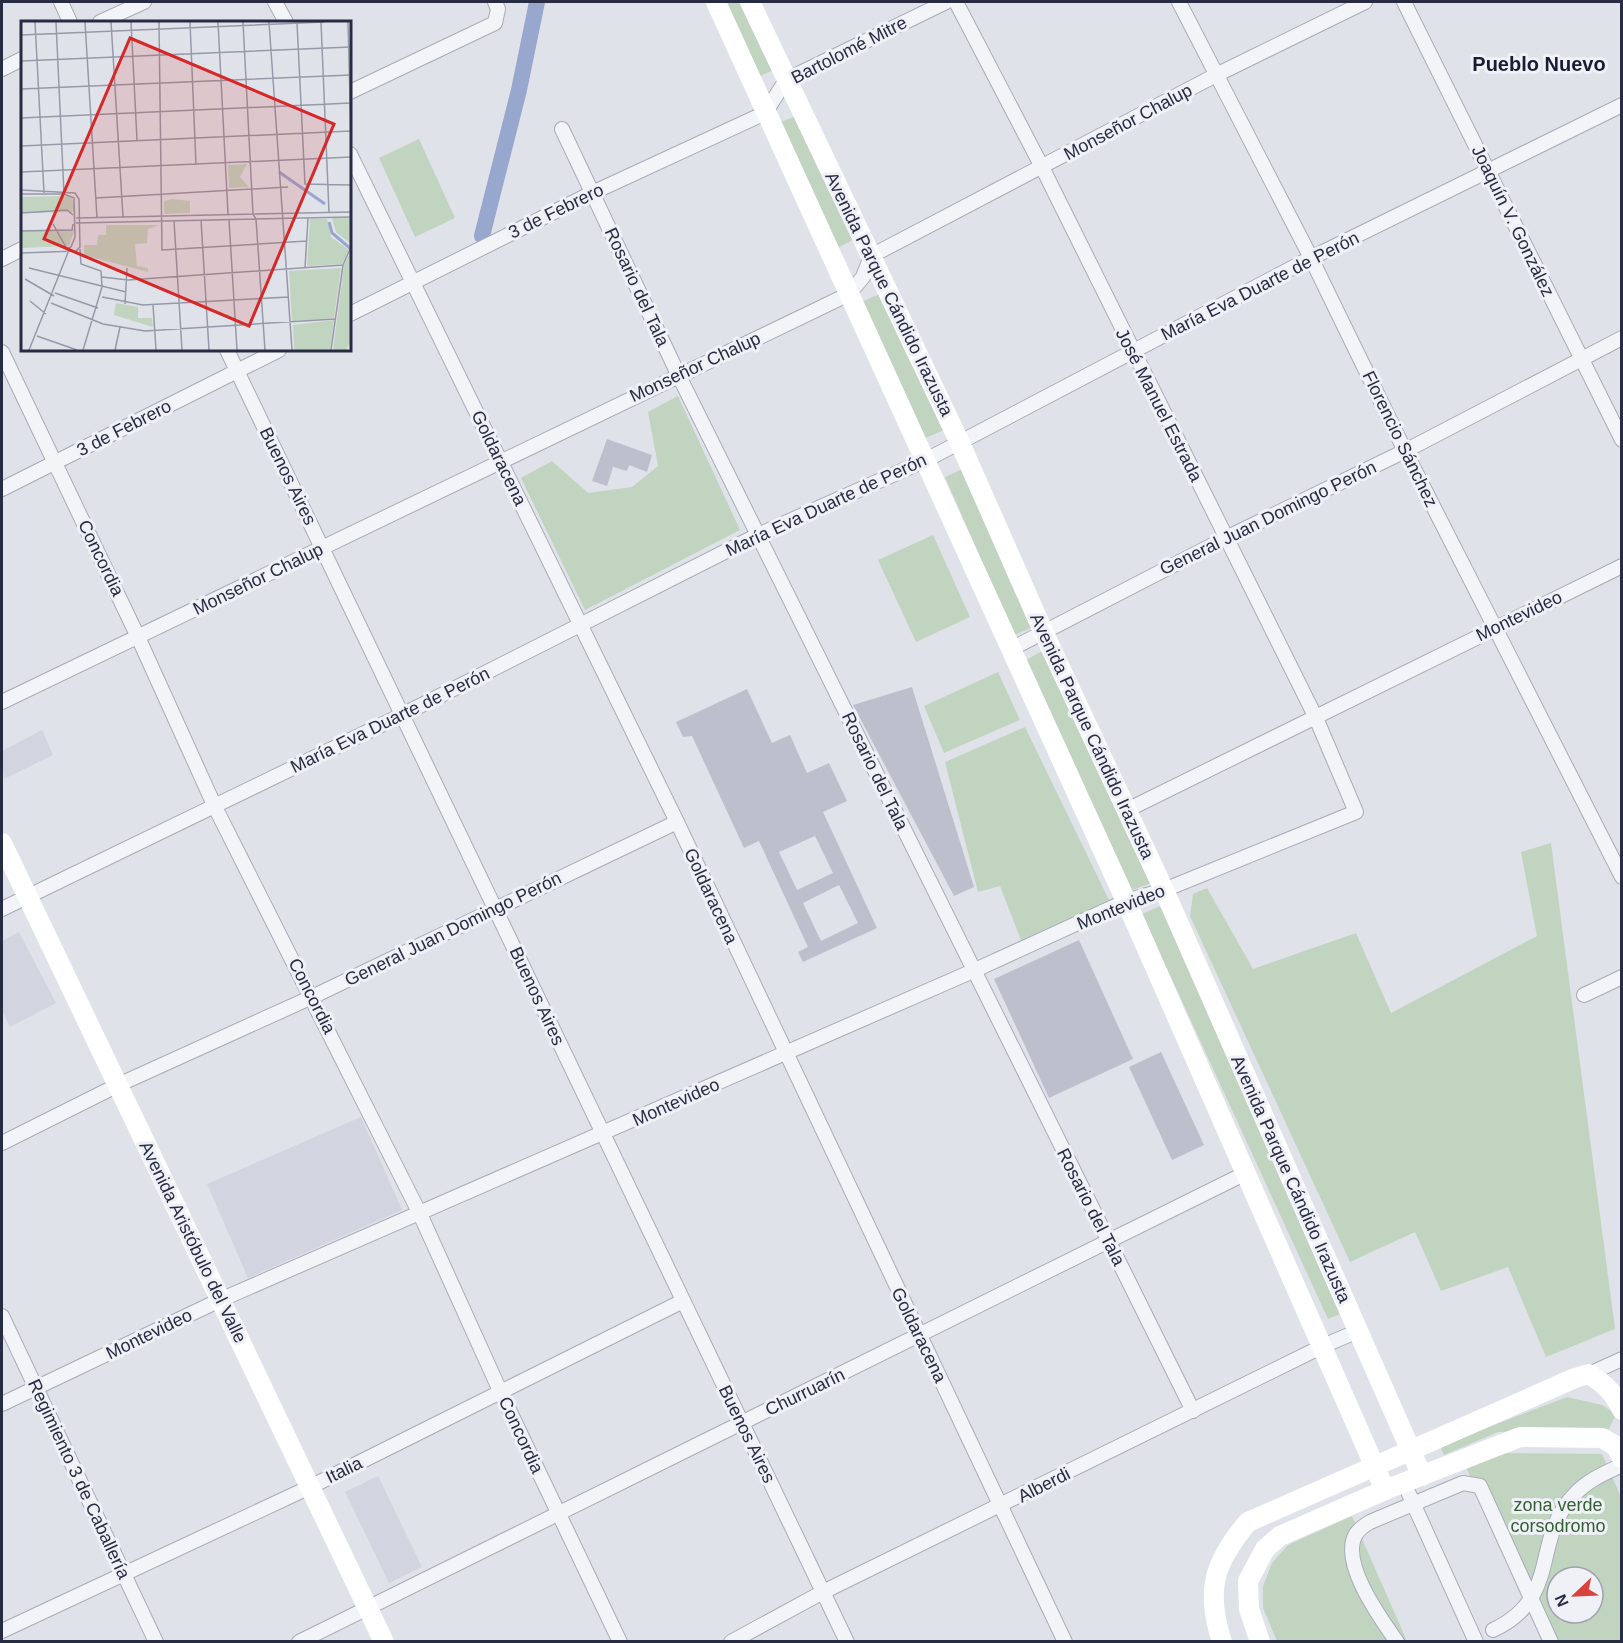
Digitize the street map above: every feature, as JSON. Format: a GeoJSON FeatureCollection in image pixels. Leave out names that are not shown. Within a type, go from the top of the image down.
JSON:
{"type":"FeatureCollection","features":[{"type":"Feature","properties":{"kind":"main road","name":"Avenida Parque Cándido Irazusta"},"geometry":{"type":"LineString","coordinates":[[716,2],[1126,901],[1376,1465],[1385,1490]]}},
{"type":"Feature","properties":{"kind":"main road","name":"Avenida Parque Cándido Irazusta"},"geometry":{"type":"LineString","coordinates":[[750,2],[960,443],[1043,631],[1164,890],[1411,1452],[1413,1479]]}},
{"type":"Feature","properties":{"kind":"main road","name":"Avenida Aristóbulo del Valle"},"geometry":{"type":"LineString","coordinates":[[2,843],[384,1641]]}},
{"type":"Feature","properties":{"kind":"main road"},"geometry":{"type":"LineString","coordinates":[[1222,1641],[1216,1622],[1212,1590],[1217,1567],[1231,1542],[1248,1522],[1575,1378],[1589,1374],[1614,1395],[1622,1410]]}},
{"type":"Feature","properties":{"kind":"main road"},"geometry":{"type":"LineString","coordinates":[[1259,1641],[1249,1609],[1248,1581],[1265,1549],[1280,1536],[1385,1490],[1520,1437],[1602,1438],[1620,1454]]}},
{"type":"Feature","properties":{"kind":"street"},"geometry":{"type":"LineString","coordinates":[[61,2],[70,21]]}},
{"type":"Feature","properties":{"kind":"street"},"geometry":{"type":"LineString","coordinates":[[102,21],[144,2]]}},
{"type":"Feature","properties":{"kind":"street"},"geometry":{"type":"LineString","coordinates":[[275,2],[285,21]]}},
{"type":"Feature","properties":{"kind":"street"},"geometry":{"type":"LineString","coordinates":[[351,92],[495,23],[498,9],[495,2]]}},
{"type":"Feature","properties":{"kind":"street","name":"Bartolomé Mitre"},"geometry":{"type":"LineString","coordinates":[[765,113],[786,80],[946,2]]}},
{"type":"Feature","properties":{"kind":"street","name":"José Manuel Estrada"},"geometry":{"type":"LineString","coordinates":[[956,2],[1042,167],[1132,353],[1316,718],[1356,812]]}},
{"type":"Feature","properties":{"kind":"street","name":"Florencio Sánchez"},"geometry":{"type":"LineString","coordinates":[[1179,2],[1311,258],[1622,877]]}},
{"type":"Feature","properties":{"kind":"street","name":"Monseñor Chalup"},"geometry":{"type":"LineString","coordinates":[[871,256],[1216,75],[1365,2]]}},
{"type":"Feature","properties":{"kind":"street","name":"Joaquín V. González"},"geometry":{"type":"LineString","coordinates":[[1404,2],[1622,440]]}},
{"type":"Feature","properties":{"kind":"street"},"geometry":{"type":"LineString","coordinates":[[2,69],[21,60]]}},
{"type":"Feature","properties":{"kind":"street","name":"María Eva Duarte de Perón"},"geometry":{"type":"LineString","coordinates":[[2,909],[402,715],[758,535],[926,460],[1311,258],[1490,172],[1622,105]]}},
{"type":"Feature","properties":{"kind":"street","name":"3 de Febrero"},"geometry":{"type":"LineString","coordinates":[[351,313],[592,193],[765,113]]}},
{"type":"Feature","properties":{"kind":"street","name":"Rosario del Tala"},"geometry":{"type":"LineString","coordinates":[[562,129],[678,374],[1193,1411]]}},
{"type":"Feature","properties":{"kind":"street","name":"Goldaracena"},"geometry":{"type":"LineString","coordinates":[[351,156],[411,283],[677,822],[1065,1641]]}},
{"type":"Feature","properties":{"kind":"street"},"geometry":{"type":"LineString","coordinates":[[2,259],[21,250]]}},
{"type":"Feature","properties":{"kind":"street"},"geometry":{"type":"LineString","coordinates":[[849,294],[863,277],[871,256]]}},
{"type":"Feature","properties":{"kind":"street","name":"Monseñor Chalup"},"geometry":{"type":"LineString","coordinates":[[2,702],[678,374],[849,294]]}},
{"type":"Feature","properties":{"kind":"street","name":"General Juan Domingo Perón"},"geometry":{"type":"LineString","coordinates":[[1011,649],[1226,538],[1406,451],[1622,339]]}},
{"type":"Feature","properties":{"kind":"street","name":"Buenos Aires"},"geometry":{"type":"LineString","coordinates":[[228,351],[847,1641]]}},
{"type":"Feature","properties":{"kind":"street","name":"3 de Febrero"},"geometry":{"type":"LineString","coordinates":[[2,489],[277,351]]}},
{"type":"Feature","properties":{"kind":"street","name":"Concordia"},"geometry":{"type":"LineString","coordinates":[[2,352],[138,637],[215,807],[420,1214],[501,1394],[620,1641]]}},
{"type":"Feature","properties":{"kind":"street","name":"Montevideo"},"geometry":{"type":"LineString","coordinates":[[1126,810],[1622,566]]}},
{"type":"Feature","properties":{"kind":"street","name":"Montevideo"},"geometry":{"type":"LineString","coordinates":[[2,1404],[220,1300],[785,1054],[1126,901],[1164,890],[1356,812]]}},
{"type":"Feature","properties":{"kind":"street","name":"General Juan Domingo Perón"},"geometry":{"type":"LineString","coordinates":[[2,1143],[118,1085],[312,997],[677,822]]}},
{"type":"Feature","properties":{"kind":"street"},"geometry":{"type":"LineString","coordinates":[[1584,995],[1622,977]]}},
{"type":"Feature","properties":{"kind":"street","name":"Churruarín"},"geometry":{"type":"LineString","coordinates":[[299,1641],[920,1335],[1107,1239],[1246,1173]]}},
{"type":"Feature","properties":{"kind":"street","name":"Italia"},"geometry":{"type":"LineString","coordinates":[[2,1631],[310,1487],[684,1301]]}},
{"type":"Feature","properties":{"kind":"street","name":"Regimiento 3 de Caballería"},"geometry":{"type":"LineString","coordinates":[[2,1316],[156,1641]]}},
{"type":"Feature","properties":{"kind":"street","name":"Alberdi"},"geometry":{"type":"LineString","coordinates":[[731,1641],[824,1592],[1323,1346],[1358,1331]]}},
{"type":"Feature","properties":{"kind":"street"},"geometry":{"type":"LineString","coordinates":[[1589,1374],[1622,1359]]}},
{"type":"Feature","properties":{"kind":"street"},"geometry":{"type":"LineString","coordinates":[[1493,1630],[1515,1618],[1532,1599],[1538,1590],[1548,1544],[1574,1495],[1620,1454]]}},
{"type":"Feature","properties":{"kind":"street"},"geometry":{"type":"LineString","coordinates":[[1413,1479],[1413,1504],[1476,1641]]}},
{"type":"Feature","properties":{"kind":"street"},"geometry":{"type":"LineString","coordinates":[[1397,1641],[1368,1598],[1359,1577],[1352,1541],[1357,1531],[1370,1522],[1464,1483],[1480,1486],[1551,1641]]}},
{"type":"Feature","properties":{"kind":"shaded area"},"geometry":{"type":"Polygon","coordinates":[[[42,730],[53,755],[4,779],[2,751],[42,730]]]}},
{"type":"Feature","properties":{"kind":"shaded area"},"geometry":{"type":"Polygon","coordinates":[[[19,932],[56,1003],[10,1027],[2,1010],[2,941],[19,932]]]}},
{"type":"Feature","properties":{"kind":"shaded area"},"geometry":{"type":"Polygon","coordinates":[[[361,1117],[402,1210],[248,1278],[207,1184],[361,1117]]]}},
{"type":"Feature","properties":{"kind":"shaded area"},"geometry":{"type":"Polygon","coordinates":[[[378,1476],[422,1567],[389,1583],[345,1492],[378,1476]]]}},
{"type":"Feature","properties":{"kind":"green space"},"geometry":{"type":"Polygon","coordinates":[[[722,2],[748,2],[779,68],[757,77],[722,2]]]}},
{"type":"Feature","properties":{"kind":"green space"},"geometry":{"type":"Polygon","coordinates":[[[799,115],[858,237],[836,249],[775,124],[799,115]]]}},
{"type":"Feature","properties":{"kind":"green space"},"geometry":{"type":"Polygon","coordinates":[[[419,139],[455,218],[415,237],[379,158],[419,139]]]}},
{"type":"Feature","properties":{"kind":"green space"},"geometry":{"type":"Polygon","coordinates":[[[885,292],[949,428],[925,438],[863,301],[885,292]]]}},
{"type":"Feature","properties":{"kind":"green space"},"geometry":{"type":"Polygon","coordinates":[[[678,396],[740,530],[585,610],[521,478],[552,461],[588,493],[632,487],[658,466],[648,412],[678,396]]]}},
{"type":"Feature","properties":{"kind":"green space"},"geometry":{"type":"Polygon","coordinates":[[[965,468],[1034,627],[1014,635],[945,477],[965,468]]]}},
{"type":"Feature","properties":{"kind":"green space"},"geometry":{"type":"Polygon","coordinates":[[[933,535],[970,617],[916,642],[878,560],[933,535]]]}},
{"type":"Feature","properties":{"kind":"green space"},"geometry":{"type":"Polygon","coordinates":[[[1046,649],[1154,882],[1132,890],[1024,661],[1046,649]]]}},
{"type":"Feature","properties":{"kind":"green space"},"geometry":{"type":"Polygon","coordinates":[[[998,672],[1020,720],[944,753],[924,706],[998,672]]]}},
{"type":"Feature","properties":{"kind":"green space"},"geometry":{"type":"Polygon","coordinates":[[[1025,727],[1109,900],[1021,940],[1000,886],[978,892],[945,762],[1025,727]]]}},
{"type":"Feature","properties":{"kind":"green space"},"geometry":{"type":"Polygon","coordinates":[[[1551,843],[1615,1329],[1546,1357],[1508,1267],[1441,1291],[1415,1232],[1350,1262],[1190,916],[1193,894],[1207,888],[1253,969],[1356,933],[1391,1013],[1537,936],[1521,852],[1551,843]]]}},
{"type":"Feature","properties":{"kind":"green space"},"geometry":{"type":"Polygon","coordinates":[[[1165,904],[1353,1309],[1328,1319],[1142,914],[1165,904]]]}},
{"type":"Feature","properties":{"kind":"green space"},"geometry":{"type":"Polygon","coordinates":[[[1567,1397],[1602,1405],[1616,1414],[1609,1429],[1498,1432],[1444,1455],[1440,1446],[1567,1397]]]}},
{"type":"Feature","properties":{"kind":"green space","name":"zona verde corsodromo"},"geometry":{"type":"Polygon","coordinates":[[[1493,1453],[1602,1454],[1621,1497],[1621,1641],[1545,1641],[1465,1465],[1493,1453]]]}},
{"type":"Feature","properties":{"kind":"green space"},"geometry":{"type":"Polygon","coordinates":[[[1352,1516],[1407,1641],[1277,1641],[1263,1608],[1263,1586],[1272,1563],[1288,1545],[1352,1516]]]}},
{"type":"Feature","properties":{"kind":"building"},"geometry":{"type":"Polygon","coordinates":[[[607,439],[652,455],[647,472],[629,465],[627,471],[613,467],[607,486],[592,481],[607,439]]]}},
{"type":"Feature","properties":{"kind":"building"},"geometry":{"type":"Polygon","coordinates":[[[912,687],[974,887],[954,896],[853,705],[912,687]]]}},
{"type":"Feature","properties":{"kind":"building"},"geometry":{"type":"Polygon","coordinates":[[[747,689],[772,743],[790,735],[807,773],[829,763],[847,801],[823,812],[877,928],[803,962],[798,952],[808,947],[759,841],[744,848],[692,736],[683,737],[676,722],[747,689]],[[815,836],[779,852],[797,890],[833,873],[815,836]],[[839,885],[803,903],[821,941],[858,923],[839,885]]]}},
{"type":"Feature","properties":{"kind":"building"},"geometry":{"type":"Polygon","coordinates":[[[1079,940],[1133,1059],[1049,1098],[994,979],[1079,940]]]}},
{"type":"Feature","properties":{"kind":"building"},"geometry":{"type":"Polygon","coordinates":[[[1161,1052],[1204,1145],[1172,1160],[1129,1067],[1161,1052]]]}},
{"type":"Feature","properties":{"kind":"waterway"},"geometry":{"type":"LineString","coordinates":[[482,236],[519,90],[537,2]]}},
{"type":"Feature","properties":{"kind":"district","name":"Pueblo Nuevo"},"geometry":{"type":"Point","coordinates":[1539,64]}}]}
